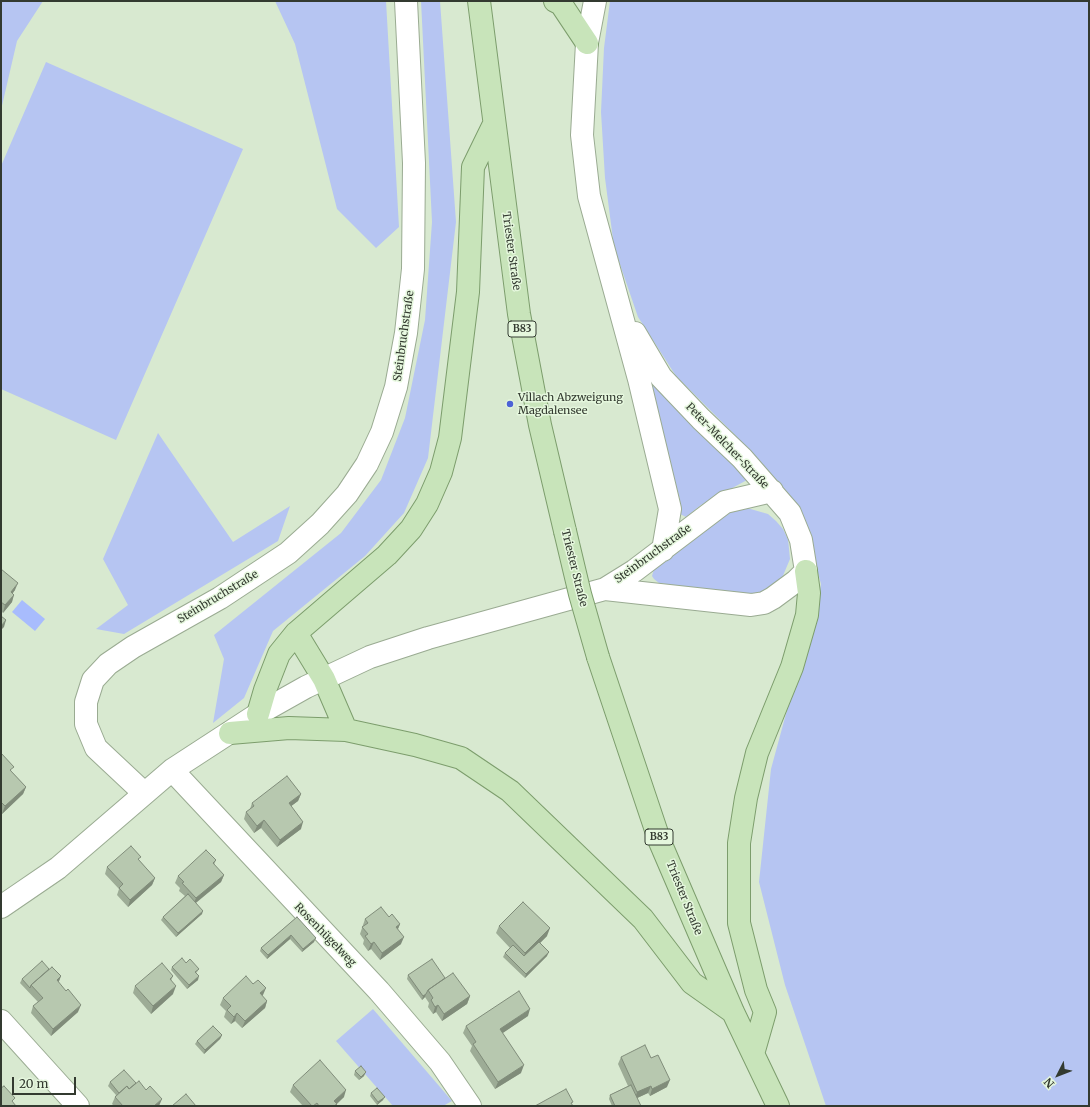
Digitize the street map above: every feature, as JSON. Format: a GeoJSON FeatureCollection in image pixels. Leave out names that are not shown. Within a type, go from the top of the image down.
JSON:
{"type":"FeatureCollection","features":[{"type":"Feature","properties":{"kind":"main road","name":"Triester Straße"},"geometry":{"type":"LineString","coordinates":[[479,1],[519,314],[540,425],[580,594],[598,657],[660,842],[733,1012],[778,1106]]}},
{"type":"Feature","properties":{"kind":"main road"},"geometry":{"type":"LineString","coordinates":[[555,1],[561,4],[586,43]]}},
{"type":"Feature","properties":{"kind":"main road"},"geometry":{"type":"LineString","coordinates":[[258,714],[265,690],[279,654],[296,633],[387,555],[411,529],[427,504],[441,472],[450,438],[468,292],[473,167],[494,124]]}},
{"type":"Feature","properties":{"kind":"main road"},"geometry":{"type":"LineString","coordinates":[[753,1054],[765,1012],[756,990],[739,923],[739,843],[746,798],[757,753],[792,667],[807,615],[809,593],[806,571]]}},
{"type":"Feature","properties":{"kind":"main road"},"geometry":{"type":"LineString","coordinates":[[296,633],[324,679],[346,730]]}},
{"type":"Feature","properties":{"kind":"main road"},"geometry":{"type":"LineString","coordinates":[[230,733],[289,728],[346,730],[415,745],[461,758],[510,791],[643,919],[692,983],[733,1012]]}},
{"type":"Feature","properties":{"kind":"street","name":"Steinbruchstraße"},"geometry":{"type":"LineString","coordinates":[[144,793],[96,748],[86,724],[86,702],[93,680],[108,664],[133,647],[220,598],[288,553],[320,524],[347,494],[367,464],[382,432],[396,387],[406,333],[413,269],[414,163],[406,1]]}},
{"type":"Feature","properties":{"kind":"street","name":"Peter-Melcher-Straße"},"geometry":{"type":"LineString","coordinates":[[595,1],[586,43],[582,135],[589,196],[603,251],[621,310],[670,509],[663,550]]}},
{"type":"Feature","properties":{"kind":"street","name":"Peter-Melcher-Straße"},"geometry":{"type":"LineString","coordinates":[[621,310],[661,377],[701,419],[742,458],[790,513],[801,540],[806,571]]}},
{"type":"Feature","properties":{"kind":"street","name":"Steinbruchstraße"},"geometry":{"type":"LineString","coordinates":[[1,906],[58,868],[172,770],[258,714],[324,679],[370,657],[428,638],[605,589],[663,550],[725,502],[772,491]]}},
{"type":"Feature","properties":{"kind":"street"},"geometry":{"type":"LineString","coordinates":[[605,589],[751,605],[764,603],[773,598],[796,581],[806,571]]}},
{"type":"Feature","properties":{"kind":"street","name":"Rosenhügelweg"},"geometry":{"type":"LineString","coordinates":[[172,770],[378,991],[440,1062],[470,1106]]}},
{"type":"Feature","properties":{"kind":"street"},"geometry":{"type":"LineString","coordinates":[[1,1020],[78,1106]]}},
{"type":"Feature","properties":{"kind":"shaded area"},"geometry":{"type":"Polygon","coordinates":[[[1,1],[43,1],[17,41],[1,110],[1,1]]]}},
{"type":"Feature","properties":{"kind":"shaded area"},"geometry":{"type":"Polygon","coordinates":[[[275,1],[386,1],[399,227],[376,248],[337,209],[295,44],[275,1]]]}},
{"type":"Feature","properties":{"kind":"shaded area"},"geometry":{"type":"Polygon","coordinates":[[[421,1],[440,1],[456,222],[428,458],[404,513],[365,556],[273,631],[244,698],[213,723],[224,659],[214,635],[341,533],[381,480],[405,418],[425,320],[432,222],[421,1]]]}},
{"type":"Feature","properties":{"kind":"shaded area"},"geometry":{"type":"Polygon","coordinates":[[[610,1],[1089,1],[1089,1106],[826,1106],[785,985],[759,882],[771,769],[799,666],[815,624],[821,584],[804,522],[778,485],[735,435],[676,376],[638,317],[614,247],[605,178],[601,112],[604,48],[610,1]]]}},
{"type":"Feature","properties":{"kind":"shaded area"},"geometry":{"type":"Polygon","coordinates":[[[46,62],[243,149],[116,440],[1,389],[1,166],[46,62]]]}},
{"type":"Feature","properties":{"kind":"shaded area"},"geometry":{"type":"Polygon","coordinates":[[[653,381],[743,472],[747,480],[701,505],[686,517],[680,514],[680,500],[649,383],[653,381]]]}},
{"type":"Feature","properties":{"kind":"shaded area"},"geometry":{"type":"Polygon","coordinates":[[[158,433],[233,542],[290,506],[278,541],[124,634],[96,629],[128,605],[103,559],[158,433]]]}},
{"type":"Feature","properties":{"kind":"shaded area"},"geometry":{"type":"Polygon","coordinates":[[[747,508],[768,514],[783,529],[788,539],[790,559],[782,578],[775,586],[757,595],[659,583],[654,579],[652,576],[654,569],[726,513],[747,508]]]}},
{"type":"Feature","properties":{"kind":"shaded area"},"geometry":{"type":"Polygon","coordinates":[[[22,600],[45,619],[35,631],[12,612],[22,600]]]}},
{"type":"Feature","properties":{"kind":"shaded area"},"geometry":{"type":"Polygon","coordinates":[[[373,1009],[452,1101],[443,1106],[393,1106],[336,1041],[373,1009]]]}},
{"type":"Feature","properties":{"kind":"building"},"geometry":{"type":"Polygon","coordinates":[[[1,569],[18,583],[11,592],[14,595],[5,605],[1,602],[1,569]]]}},
{"type":"Feature","properties":{"kind":"building"},"geometry":{"type":"Polygon","coordinates":[[[1,616],[6,620],[1,626],[1,616]]]}},
{"type":"Feature","properties":{"kind":"building"},"geometry":{"type":"Polygon","coordinates":[[[1,753],[14,767],[10,770],[26,787],[5,806],[1,802],[1,753]]]}},
{"type":"Feature","properties":{"kind":"building"},"geometry":{"type":"Polygon","coordinates":[[[287,776],[301,794],[289,803],[303,822],[280,840],[264,820],[257,826],[246,812],[254,806],[252,803],[287,776]]]}},
{"type":"Feature","properties":{"kind":"building"},"geometry":{"type":"Polygon","coordinates":[[[131,846],[141,857],[138,859],[155,878],[130,900],[119,888],[123,884],[107,867],[131,846]]]}},
{"type":"Feature","properties":{"kind":"building"},"geometry":{"type":"Polygon","coordinates":[[[206,850],[216,860],[213,863],[224,875],[196,898],[182,883],[184,882],[178,876],[206,850]]]}},
{"type":"Feature","properties":{"kind":"building"},"geometry":{"type":"Polygon","coordinates":[[[188,894],[203,911],[178,933],[163,917],[188,894]]]}},
{"type":"Feature","properties":{"kind":"building"},"geometry":{"type":"Polygon","coordinates":[[[523,902],[550,928],[525,953],[499,926],[523,902]]]}},
{"type":"Feature","properties":{"kind":"building"},"geometry":{"type":"Polygon","coordinates":[[[381,907],[389,917],[392,914],[400,924],[396,927],[404,937],[382,953],[374,942],[371,944],[365,936],[368,934],[362,927],[368,923],[365,919],[381,907]]]}},
{"type":"Feature","properties":{"kind":"building"},"geometry":{"type":"Polygon","coordinates":[[[297,917],[316,938],[303,949],[291,935],[268,955],[261,948],[297,917]]]}},
{"type":"Feature","properties":{"kind":"building"},"geometry":{"type":"Polygon","coordinates":[[[539,942],[549,952],[526,974],[505,953],[513,945],[524,956],[539,942]]]}},
{"type":"Feature","properties":{"kind":"building"},"geometry":{"type":"Polygon","coordinates":[[[182,958],[186,963],[190,959],[199,969],[195,972],[199,976],[189,985],[172,967],[182,958]]]}},
{"type":"Feature","properties":{"kind":"building"},"geometry":{"type":"Polygon","coordinates":[[[432,959],[445,978],[428,990],[423,996],[408,975],[432,959]]]}},
{"type":"Feature","properties":{"kind":"building"},"geometry":{"type":"Polygon","coordinates":[[[42,961],[49,969],[31,985],[30,988],[22,979],[42,961]]]}},
{"type":"Feature","properties":{"kind":"building"},"geometry":{"type":"Polygon","coordinates":[[[162,963],[173,976],[170,979],[176,986],[153,1006],[135,986],[162,963]]]}},
{"type":"Feature","properties":{"kind":"building"},"geometry":{"type":"Polygon","coordinates":[[[52,967],[61,976],[57,980],[66,991],[68,989],[81,1005],[53,1029],[33,1006],[43,998],[31,985],[52,967]]]}},
{"type":"Feature","properties":{"kind":"building"},"geometry":{"type":"Polygon","coordinates":[[[453,973],[470,996],[444,1014],[438,1005],[435,1007],[431,1000],[433,998],[428,990],[453,973]]]}},
{"type":"Feature","properties":{"kind":"building"},"geometry":{"type":"Polygon","coordinates":[[[246,976],[253,984],[258,980],[266,988],[260,993],[267,1001],[245,1021],[237,1013],[234,1017],[227,1010],[231,1006],[223,998],[246,976]]]}},
{"type":"Feature","properties":{"kind":"building"},"geometry":{"type":"Polygon","coordinates":[[[519,991],[530,1009],[500,1029],[524,1065],[498,1082],[473,1044],[476,1042],[466,1026],[519,991]]]}},
{"type":"Feature","properties":{"kind":"building"},"geometry":{"type":"Polygon","coordinates":[[[213,1026],[222,1035],[205,1050],[197,1041],[213,1026]]]}},
{"type":"Feature","properties":{"kind":"building"},"geometry":{"type":"Polygon","coordinates":[[[645,1045],[651,1058],[658,1055],[670,1080],[652,1089],[651,1086],[637,1092],[621,1057],[645,1045]]]}},
{"type":"Feature","properties":{"kind":"building"},"geometry":{"type":"Polygon","coordinates":[[[320,1060],[346,1090],[334,1101],[337,1104],[334,1106],[319,1106],[317,1103],[312,1106],[293,1085],[320,1060]]]}},
{"type":"Feature","properties":{"kind":"building"},"geometry":{"type":"Polygon","coordinates":[[[361,1066],[366,1072],[361,1077],[355,1071],[361,1066]]]}},
{"type":"Feature","properties":{"kind":"building"},"geometry":{"type":"Polygon","coordinates":[[[124,1070],[136,1083],[129,1089],[127,1086],[119,1093],[110,1082],[124,1070]]]}},
{"type":"Feature","properties":{"kind":"building"},"geometry":{"type":"Polygon","coordinates":[[[139,1081],[146,1090],[150,1086],[162,1099],[154,1106],[123,1106],[115,1097],[127,1086],[129,1089],[139,1081]]]}},
{"type":"Feature","properties":{"kind":"building"},"geometry":{"type":"Polygon","coordinates":[[[631,1085],[641,1106],[615,1106],[610,1095],[631,1085]]]}},
{"type":"Feature","properties":{"kind":"building"},"geometry":{"type":"Polygon","coordinates":[[[4,1086],[15,1098],[12,1101],[16,1106],[1,1106],[1,1088],[4,1086]]]}},
{"type":"Feature","properties":{"kind":"building"},"geometry":{"type":"Polygon","coordinates":[[[377,1088],[385,1097],[378,1102],[371,1093],[377,1088]]]}},
{"type":"Feature","properties":{"kind":"building"},"geometry":{"type":"Polygon","coordinates":[[[566,1089],[573,1102],[571,1103],[573,1106],[535,1106],[566,1089]]]}},
{"type":"Feature","properties":{"kind":"building"},"geometry":{"type":"Polygon","coordinates":[[[186,1094],[196,1106],[172,1106],[186,1094]]]}},
{"type":"Feature","properties":{"kind":"place","name":"Villach Abzweigung Magdalensee"},"geometry":{"type":"Point","coordinates":[510,404]}}]}
